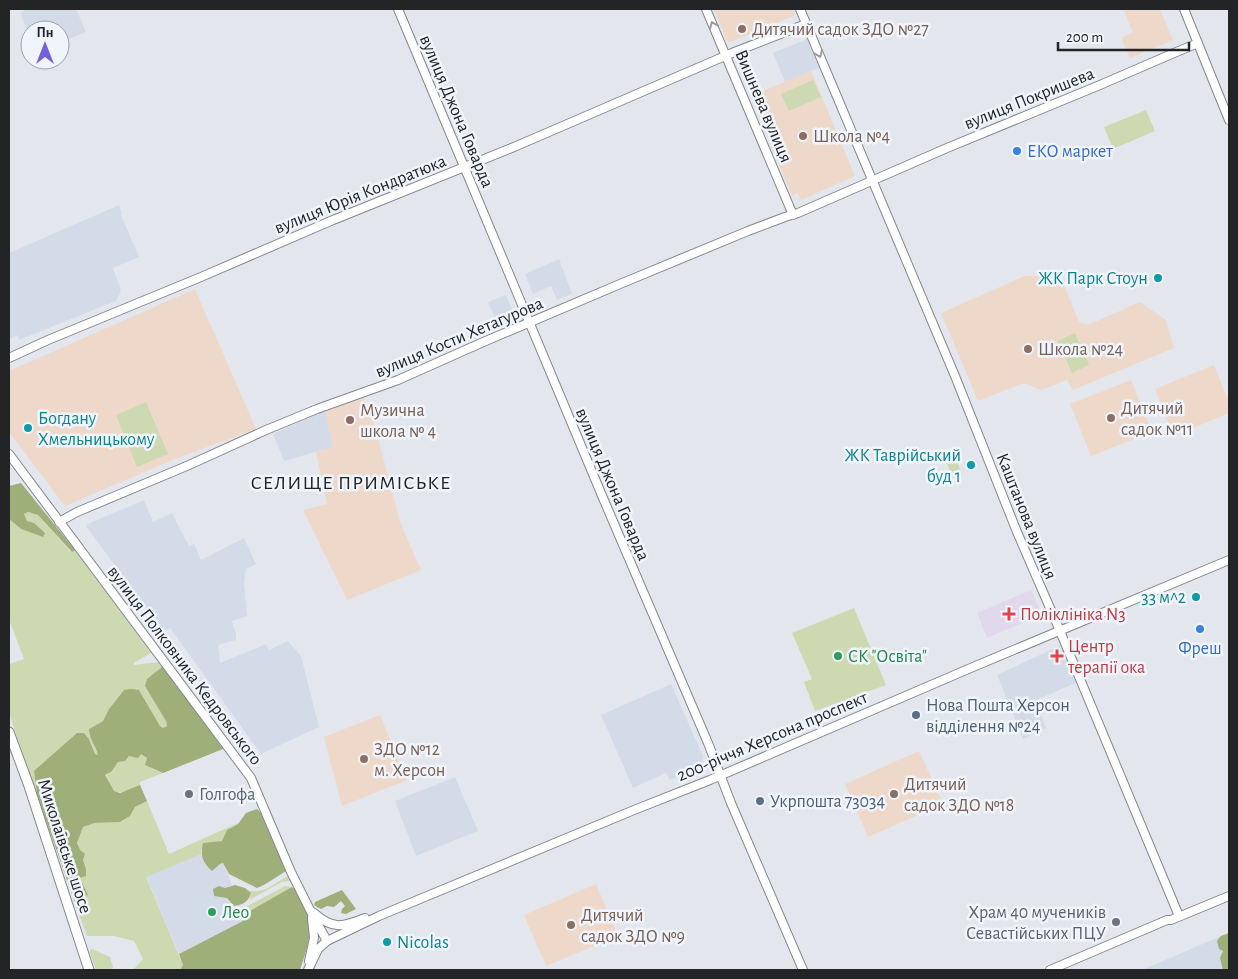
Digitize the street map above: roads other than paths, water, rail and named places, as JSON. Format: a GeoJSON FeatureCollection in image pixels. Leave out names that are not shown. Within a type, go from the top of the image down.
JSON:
{"type":"FeatureCollection","features":[{"type":"Feature","properties":{"kind":"main road","name":"Миколаївське шосе"},"geometry":{"type":"LineString","coordinates":[[9,732],[29,786],[89,970]]}},
{"type":"Feature","properties":{"kind":"street","name":"вулиця Джона Говарда"},"geometry":{"type":"LineString","coordinates":[[398,9],[803,970]]}},
{"type":"Feature","properties":{"kind":"street","name":"Вишнева вулиця"},"geometry":{"type":"LineString","coordinates":[[706,9],[793,215]]}},
{"type":"Feature","properties":{"kind":"street","name":"Каштанова вулиця"},"geometry":{"type":"LineString","coordinates":[[800,9],[955,376],[1016,532],[1179,916]]}},
{"type":"Feature","properties":{"kind":"street"},"geometry":{"type":"LineString","coordinates":[[1184,9],[1229,120]]}},
{"type":"Feature","properties":{"kind":"street","name":"вулиця Юрія Кондратюка"},"geometry":{"type":"LineString","coordinates":[[9,358],[48,340],[201,278],[277,244],[806,24]]}},
{"type":"Feature","properties":{"kind":"street","name":"вулиця Покришева"},"geometry":{"type":"LineString","coordinates":[[872,181],[1198,43]]}},
{"type":"Feature","properties":{"kind":"street","name":"вулиця Кости Хетагурова"},"geometry":{"type":"LineString","coordinates":[[59,522],[77,512],[266,430],[322,407],[398,380],[872,181]]}},
{"type":"Feature","properties":{"kind":"street","name":"вулиця Полковника Кедровського"},"geometry":{"type":"LineString","coordinates":[[9,454],[250,778],[310,910],[328,941],[318,949],[308,970]]}},
{"type":"Feature","properties":{"kind":"street","name":"200-річчя Херсона проспект"},"geometry":{"type":"LineString","coordinates":[[328,941],[379,916],[720,775],[1229,560]]}},
{"type":"Feature","properties":{"kind":"street"},"geometry":{"type":"LineString","coordinates":[[1050,970],[1167,920],[1229,896]]}},
{"type":"Feature","properties":{"kind":"street"},"geometry":{"type":"LineString","coordinates":[[310,910],[326,922],[341,926],[367,917],[379,916]]}},
{"type":"Feature","properties":{"kind":"street","name":"вулиця Полковника Кедровського"},"geometry":{"type":"LineString","coordinates":[[308,970],[314,938],[313,920],[310,910]]}},
{"type":"Feature","properties":{"kind":"place","name":"Дитячий садок ЗДО №27"},"geometry":{"type":"Point","coordinates":[742,29]}},
{"type":"Feature","properties":{"kind":"place","name":"Школа №4"},"geometry":{"type":"Point","coordinates":[803,136]}},
{"type":"Feature","properties":{"kind":"place","name":"ЕКО маркет"},"geometry":{"type":"Point","coordinates":[1017,151]}},
{"type":"Feature","properties":{"kind":"place","name":"ЖК Парк Стоун"},"geometry":{"type":"Point","coordinates":[1158,278]}},
{"type":"Feature","properties":{"kind":"place","name":"Школа №24"},"geometry":{"type":"Point","coordinates":[1028,349]}},
{"type":"Feature","properties":{"kind":"place","name":"Дитячий садок №11"},"geometry":{"type":"Point","coordinates":[1111,418]}},
{"type":"Feature","properties":{"kind":"place","name":"Музична школа № 4"},"geometry":{"type":"Point","coordinates":[350,420]}},
{"type":"Feature","properties":{"kind":"place","name":"Богдану Хмельницькому"},"geometry":{"type":"Point","coordinates":[28,428]}},
{"type":"Feature","properties":{"kind":"place","name":"ЖК Таврійський буд 1"},"geometry":{"type":"Point","coordinates":[971,465]}},
{"type":"Feature","properties":{"kind":"place","name":"33 м^2"},"geometry":{"type":"Point","coordinates":[1196,597]}},
{"type":"Feature","properties":{"kind":"place","name":"Поліклініка N3"},"geometry":{"type":"Point","coordinates":[1009,614]}},
{"type":"Feature","properties":{"kind":"place","name":"Фреш"},"geometry":{"type":"Point","coordinates":[1200,629]}},
{"type":"Feature","properties":{"kind":"place","name":"СК \"Освіта\""},"geometry":{"type":"Point","coordinates":[838,656]}},
{"type":"Feature","properties":{"kind":"place","name":"Центр терапії ока"},"geometry":{"type":"Point","coordinates":[1057,656]}},
{"type":"Feature","properties":{"kind":"place","name":"Нова Пошта Херсон відділення №24"},"geometry":{"type":"Point","coordinates":[916,715]}},
{"type":"Feature","properties":{"kind":"place","name":"ЗДО №12 м. Херсон"},"geometry":{"type":"Point","coordinates":[364,759]}},
{"type":"Feature","properties":{"kind":"place","name":"Голгофа"},"geometry":{"type":"Point","coordinates":[189,794]}},
{"type":"Feature","properties":{"kind":"place","name":"Дитячий садок ЗДО №18"},"geometry":{"type":"Point","coordinates":[894,794]}},
{"type":"Feature","properties":{"kind":"place","name":"Укрпошта 73034"},"geometry":{"type":"Point","coordinates":[760,801]}},
{"type":"Feature","properties":{"kind":"place","name":"Лео"},"geometry":{"type":"Point","coordinates":[212,912]}},
{"type":"Feature","properties":{"kind":"place","name":"Храм 40 мучеників Севастійських ПЦУ"},"geometry":{"type":"Point","coordinates":[1116,922]}},
{"type":"Feature","properties":{"kind":"place","name":"Дитячий садок ЗДО №9"},"geometry":{"type":"Point","coordinates":[571,925]}},
{"type":"Feature","properties":{"kind":"place","name":"Nicolas"},"geometry":{"type":"Point","coordinates":[387,942]}},
{"type":"Feature","properties":{"kind":"district","name":"СЕЛИЩЕ ПРИМІСЬКЕ"},"geometry":{"type":"Point","coordinates":[351,482]}}]}
